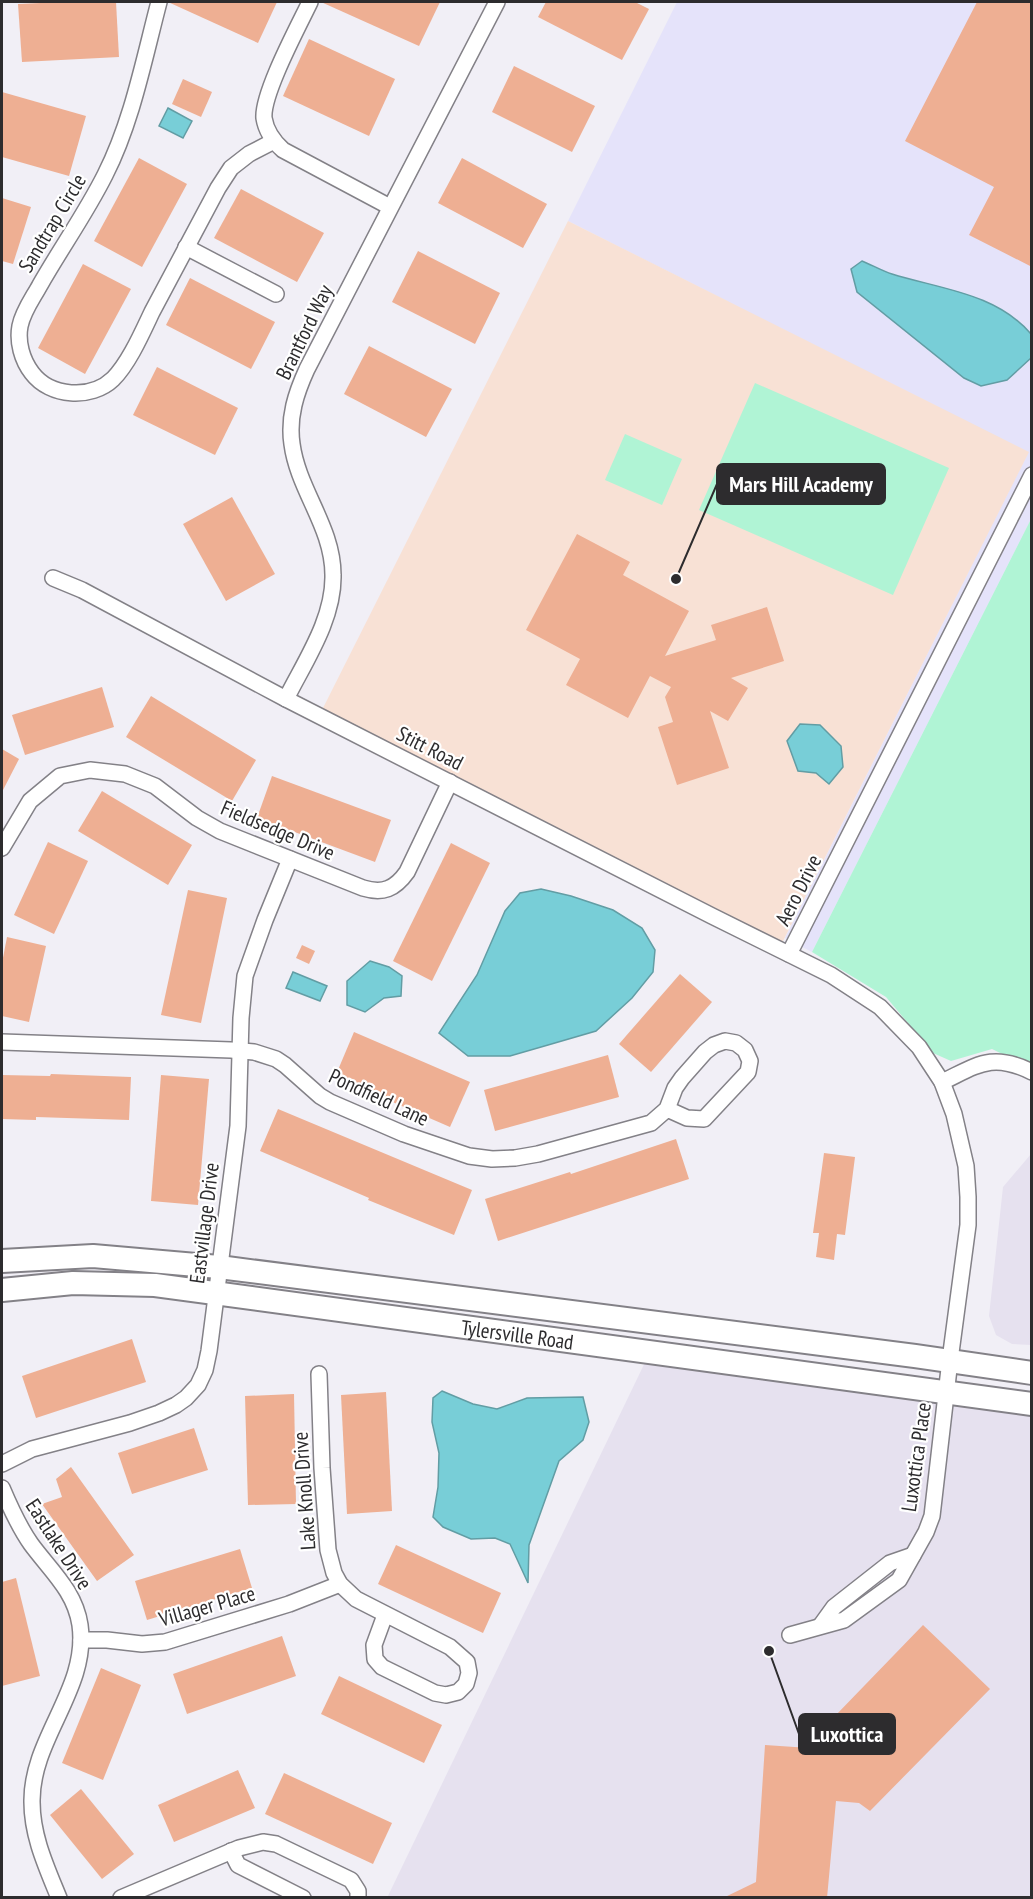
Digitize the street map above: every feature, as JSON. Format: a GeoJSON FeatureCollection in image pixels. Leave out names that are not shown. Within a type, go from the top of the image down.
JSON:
{"type":"FeatureCollection","features":[{"type":"Feature","properties":{"kind":"main road","name":"Tylersville Road"},"geometry":{"type":"LineString","coordinates":[[2,1261],[93,1256],[219,1268],[950,1360],[1032,1373]]}},
{"type":"Feature","properties":{"kind":"main road","name":"Tylersville Road"},"geometry":{"type":"LineString","coordinates":[[2,1290],[43,1284],[104,1282],[155,1285],[1032,1404]]}},
{"type":"Feature","properties":{"kind":"street","name":"Sandtrap Circle"},"geometry":{"type":"LineString","coordinates":[[159,2],[130,110],[115,154],[82,216],[23,315],[19,336],[20,346],[27,367],[34,376],[51,388],[72,393],[94,390],[112,379],[120,371],[231,168],[249,154],[274,141]]}},
{"type":"Feature","properties":{"kind":"street"},"geometry":{"type":"LineString","coordinates":[[310,2],[268,94],[264,118],[267,130],[283,150],[390,207]]}},
{"type":"Feature","properties":{"kind":"street","name":"Brantford Way"},"geometry":{"type":"LineString","coordinates":[[286,699],[323,624],[333,576],[327,541],[297,466],[292,444],[292,411],[298,390],[497,2]]}},
{"type":"Feature","properties":{"kind":"street"},"geometry":{"type":"LineString","coordinates":[[186,248],[276,294]]}},
{"type":"Feature","properties":{"kind":"street","name":"Aero Drive"},"geometry":{"type":"LineString","coordinates":[[950,1360],[967,1234],[968,1197],[961,1140],[942,1082],[919,1047],[880,1007],[855,989],[789,954],[1032,475]]}},
{"type":"Feature","properties":{"kind":"street","name":"Stitt Road"},"geometry":{"type":"LineString","coordinates":[[53,578],[82,590],[286,699],[789,954]]}},
{"type":"Feature","properties":{"kind":"street","name":"Fieldsedge Drive"},"geometry":{"type":"LineString","coordinates":[[2,848],[30,801],[60,776],[90,770],[125,774],[155,786],[198,818],[220,831],[363,888],[376,891],[389,890],[400,882],[407,872],[450,782]]}},
{"type":"Feature","properties":{"kind":"street","name":"Eastvillage Drive"},"geometry":{"type":"LineString","coordinates":[[2,1464],[32,1449],[159,1413],[186,1398],[198,1385],[205,1370],[239,1116],[242,1000],[245,976],[290,859]]}},
{"type":"Feature","properties":{"kind":"street"},"geometry":{"type":"LineString","coordinates":[[725,1041],[736,1043],[745,1050],[750,1061],[748,1072],[704,1119],[687,1118],[668,1109],[675,1088],[682,1078],[714,1045],[725,1041]]}},
{"type":"Feature","properties":{"kind":"street","name":"Pondfield Lane"},"geometry":{"type":"LineString","coordinates":[[2,1042],[254,1052],[276,1059],[330,1102],[404,1134],[469,1156],[492,1159],[538,1154],[593,1137],[640,1127],[660,1118],[668,1109]]}},
{"type":"Feature","properties":{"kind":"street"},"geometry":{"type":"LineString","coordinates":[[942,1082],[979,1064],[1001,1060],[1032,1072]]}},
{"type":"Feature","properties":{"kind":"street","name":"Luxottica Place"},"geometry":{"type":"LineString","coordinates":[[790,1635],[844,1620],[899,1580],[926,1532],[932,1516],[950,1360]]}},
{"type":"Feature","properties":{"kind":"street","name":"Lake Knoll Drive"},"geometry":{"type":"LineString","coordinates":[[319,1374],[322,1468],[328,1550],[334,1573],[340,1584]]}},
{"type":"Feature","properties":{"kind":"street","name":"Eastlake Drive"},"geometry":{"type":"LineString","coordinates":[[2,1488],[31,1544],[54,1570],[77,1611],[81,1640],[80,1659],[73,1682],[40,1756],[34,1778],[32,1800],[33,1823],[38,1845],[59,1898]]}},
{"type":"Feature","properties":{"kind":"street"},"geometry":{"type":"LineString","coordinates":[[340,1584],[356,1599],[450,1647],[467,1662],[469,1673],[466,1684],[458,1692],[446,1695],[435,1693],[382,1667],[375,1659],[374,1645],[385,1615]]}},
{"type":"Feature","properties":{"kind":"street","name":"Villager Place"},"geometry":{"type":"LineString","coordinates":[[81,1640],[142,1644],[165,1642],[277,1608],[340,1584]]}},
{"type":"Feature","properties":{"kind":"street"},"geometry":{"type":"LineString","coordinates":[[121,1898],[231,1851],[263,1842],[276,1844],[351,1880],[358,1891],[358,1898]]}},
{"type":"Feature","properties":{"kind":"street"},"geometry":{"type":"LineString","coordinates":[[231,1851],[238,1865],[303,1898]]}},
{"type":"Feature","properties":{"kind":"shaded area"},"geometry":{"type":"Polygon","coordinates":[[[677,2],[1031,2],[1031,519],[812,952],[785,938],[1028,453],[568,221],[677,2]]]}},
{"type":"Feature","properties":{"kind":"shaded area"},"geometry":{"type":"Polygon","coordinates":[[[568,221],[1029,452],[779,949],[319,716],[568,221]]]}},
{"type":"Feature","properties":{"kind":"shaded area"},"geometry":{"type":"Polygon","coordinates":[[[1031,1154],[1031,1345],[1012,1344],[996,1335],[989,1316],[1003,1187],[1031,1154]]]}},
{"type":"Feature","properties":{"kind":"shaded area"},"geometry":{"type":"Polygon","coordinates":[[[650,1352],[1031,1404],[1031,1897],[387,1898],[650,1352]]]}},
{"type":"Feature","properties":{"kind":"green space"},"geometry":{"type":"Polygon","coordinates":[[[755,383],[949,468],[893,595],[699,510],[755,383]]]}},
{"type":"Feature","properties":{"kind":"green space"},"geometry":{"type":"Polygon","coordinates":[[[625,434],[682,459],[662,505],[605,480],[625,434]]]}},
{"type":"Feature","properties":{"kind":"green space"},"geometry":{"type":"Polygon","coordinates":[[[1031,519],[1031,1068],[992,1049],[951,1061],[933,1053],[886,997],[812,952],[1031,519]]]}},
{"type":"Feature","properties":{"kind":"water"},"geometry":{"type":"Polygon","coordinates":[[[168,108],[192,121],[183,138],[159,126],[168,108]]]}},
{"type":"Feature","properties":{"kind":"water"},"geometry":{"type":"Polygon","coordinates":[[[862,261],[892,274],[966,294],[1001,309],[1031,334],[1031,358],[1007,380],[981,386],[964,378],[857,292],[851,269],[862,261]]]}},
{"type":"Feature","properties":{"kind":"water"},"geometry":{"type":"Polygon","coordinates":[[[800,724],[820,725],[841,746],[843,767],[829,784],[816,773],[798,771],[787,741],[800,724]]]}},
{"type":"Feature","properties":{"kind":"water"},"geometry":{"type":"Polygon","coordinates":[[[541,889],[613,910],[642,928],[655,950],[653,972],[632,998],[596,1031],[510,1056],[468,1056],[439,1033],[477,975],[505,911],[520,893],[541,889]]]}},
{"type":"Feature","properties":{"kind":"water"},"geometry":{"type":"Polygon","coordinates":[[[370,961],[389,967],[402,976],[401,996],[384,998],[365,1012],[347,1005],[347,981],[370,961]]]}},
{"type":"Feature","properties":{"kind":"water"},"geometry":{"type":"Polygon","coordinates":[[[293,972],[327,986],[320,1001],[286,988],[293,972]]]}},
{"type":"Feature","properties":{"kind":"water"},"geometry":{"type":"Polygon","coordinates":[[[442,1391],[473,1404],[497,1409],[527,1398],[583,1397],[589,1422],[583,1440],[559,1461],[529,1545],[528,1583],[510,1544],[495,1538],[471,1539],[443,1527],[433,1517],[438,1487],[439,1453],[432,1422],[433,1398],[442,1391]]]}},
{"type":"Feature","properties":{"kind":"building"},"geometry":{"type":"Polygon","coordinates":[[[116,2],[119,57],[22,62],[18,4],[116,2]]]}},
{"type":"Feature","properties":{"kind":"building"},"geometry":{"type":"Polygon","coordinates":[[[168,2],[277,2],[258,43],[168,2]]]}},
{"type":"Feature","properties":{"kind":"building"},"geometry":{"type":"Polygon","coordinates":[[[321,2],[440,2],[419,46],[321,2]]]}},
{"type":"Feature","properties":{"kind":"building"},"geometry":{"type":"Polygon","coordinates":[[[546,2],[635,2],[649,9],[622,60],[538,17],[546,2]]]}},
{"type":"Feature","properties":{"kind":"building"},"geometry":{"type":"Polygon","coordinates":[[[977,2],[1032,2],[1032,267],[969,235],[994,187],[905,141],[977,2]]]}},
{"type":"Feature","properties":{"kind":"building"},"geometry":{"type":"Polygon","coordinates":[[[309,39],[395,79],[369,136],[283,96],[309,39]]]}},
{"type":"Feature","properties":{"kind":"building"},"geometry":{"type":"Polygon","coordinates":[[[514,66],[595,106],[572,152],[492,112],[514,66]]]}},
{"type":"Feature","properties":{"kind":"building"},"geometry":{"type":"Polygon","coordinates":[[[183,79],[212,92],[201,117],[172,104],[183,79]]]}},
{"type":"Feature","properties":{"kind":"building"},"geometry":{"type":"Polygon","coordinates":[[[2,92],[86,116],[69,176],[2,157],[2,92]]]}},
{"type":"Feature","properties":{"kind":"building"},"geometry":{"type":"Polygon","coordinates":[[[139,158],[187,184],[142,267],[94,241],[139,158]]]}},
{"type":"Feature","properties":{"kind":"building"},"geometry":{"type":"Polygon","coordinates":[[[462,158],[547,204],[523,248],[438,203],[462,158]]]}},
{"type":"Feature","properties":{"kind":"building"},"geometry":{"type":"Polygon","coordinates":[[[241,189],[324,233],[297,282],[214,238],[241,189]]]}},
{"type":"Feature","properties":{"kind":"building"},"geometry":{"type":"Polygon","coordinates":[[[2,198],[31,207],[13,264],[2,261],[2,198]]]}},
{"type":"Feature","properties":{"kind":"building"},"geometry":{"type":"Polygon","coordinates":[[[418,251],[500,293],[475,344],[392,302],[418,251]]]}},
{"type":"Feature","properties":{"kind":"building"},"geometry":{"type":"Polygon","coordinates":[[[83,264],[131,289],[85,374],[38,348],[83,264]]]}},
{"type":"Feature","properties":{"kind":"building"},"geometry":{"type":"Polygon","coordinates":[[[190,278],[275,322],[251,369],[166,325],[190,278]]]}},
{"type":"Feature","properties":{"kind":"building"},"geometry":{"type":"Polygon","coordinates":[[[369,346],[452,389],[426,437],[344,394],[369,346]]]}},
{"type":"Feature","properties":{"kind":"building"},"geometry":{"type":"Polygon","coordinates":[[[157,367],[238,408],[215,455],[133,415],[157,367]]]}},
{"type":"Feature","properties":{"kind":"building"},"geometry":{"type":"Polygon","coordinates":[[[232,497],[275,574],[226,601],[183,524],[232,497]]]}},
{"type":"Feature","properties":{"kind":"building"},"geometry":{"type":"Polygon","coordinates":[[[577,534],[630,562],[623,575],[689,611],[665,656],[716,640],[711,625],[767,607],[784,661],[731,678],[748,688],[728,721],[710,711],[729,768],[677,785],[658,727],[673,722],[665,697],[671,687],[650,676],[628,718],[566,685],[580,659],[526,630],[577,534]]]}},
{"type":"Feature","properties":{"kind":"building"},"geometry":{"type":"Polygon","coordinates":[[[102,687],[114,727],[25,755],[12,715],[102,687]]]}},
{"type":"Feature","properties":{"kind":"building"},"geometry":{"type":"Polygon","coordinates":[[[151,696],[256,760],[232,801],[126,737],[151,696]]]}},
{"type":"Feature","properties":{"kind":"building"},"geometry":{"type":"Polygon","coordinates":[[[2,749],[19,759],[2,792],[2,749]]]}},
{"type":"Feature","properties":{"kind":"building"},"geometry":{"type":"Polygon","coordinates":[[[272,776],[391,820],[375,862],[257,818],[272,776]]]}},
{"type":"Feature","properties":{"kind":"building"},"geometry":{"type":"Polygon","coordinates":[[[102,791],[192,845],[168,885],[78,831],[102,791]]]}},
{"type":"Feature","properties":{"kind":"building"},"geometry":{"type":"Polygon","coordinates":[[[48,842],[88,861],[54,934],[14,915],[48,842]]]}},
{"type":"Feature","properties":{"kind":"building"},"geometry":{"type":"Polygon","coordinates":[[[451,843],[490,863],[432,981],[393,961],[451,843]]]}},
{"type":"Feature","properties":{"kind":"building"},"geometry":{"type":"Polygon","coordinates":[[[188,890],[227,898],[201,1023],[161,1015],[188,890]]]}},
{"type":"Feature","properties":{"kind":"building"},"geometry":{"type":"Polygon","coordinates":[[[7,937],[46,946],[29,1022],[2,1016],[2,963],[7,937]]]}},
{"type":"Feature","properties":{"kind":"building"},"geometry":{"type":"Polygon","coordinates":[[[302,945],[315,951],[309,964],[296,958],[302,945]]]}},
{"type":"Feature","properties":{"kind":"building"},"geometry":{"type":"Polygon","coordinates":[[[680,974],[712,1002],[651,1072],[619,1044],[680,974]]]}},
{"type":"Feature","properties":{"kind":"building"},"geometry":{"type":"Polygon","coordinates":[[[354,1032],[470,1082],[450,1127],[335,1077],[354,1032]]]}},
{"type":"Feature","properties":{"kind":"building"},"geometry":{"type":"Polygon","coordinates":[[[608,1055],[619,1097],[495,1131],[484,1090],[608,1055]]]}},
{"type":"Feature","properties":{"kind":"building"},"geometry":{"type":"Polygon","coordinates":[[[51,1074],[131,1077],[129,1120],[36,1117],[36,1120],[2,1119],[2,1075],[50,1076],[51,1074]]]}},
{"type":"Feature","properties":{"kind":"building"},"geometry":{"type":"Polygon","coordinates":[[[161,1075],[209,1079],[198,1205],[151,1201],[161,1075]]]}},
{"type":"Feature","properties":{"kind":"building"},"geometry":{"type":"Polygon","coordinates":[[[278,1109],[472,1190],[454,1235],[368,1200],[369,1198],[260,1151],[278,1109]]]}},
{"type":"Feature","properties":{"kind":"building"},"geometry":{"type":"Polygon","coordinates":[[[676,1139],[689,1179],[498,1241],[485,1199],[570,1172],[571,1174],[676,1139]]]}},
{"type":"Feature","properties":{"kind":"building"},"geometry":{"type":"Polygon","coordinates":[[[824,1153],[855,1157],[845,1235],[837,1234],[834,1260],[816,1257],[819,1233],[813,1233],[824,1153]]]}},
{"type":"Feature","properties":{"kind":"building"},"geometry":{"type":"Polygon","coordinates":[[[132,1339],[146,1382],[36,1418],[22,1376],[132,1339]]]}},
{"type":"Feature","properties":{"kind":"building"},"geometry":{"type":"Polygon","coordinates":[[[386,1392],[392,1511],[347,1514],[341,1395],[386,1392]]]}},
{"type":"Feature","properties":{"kind":"building"},"geometry":{"type":"Polygon","coordinates":[[[294,1394],[296,1504],[248,1505],[245,1396],[294,1394]]]}},
{"type":"Feature","properties":{"kind":"building"},"geometry":{"type":"Polygon","coordinates":[[[194,1428],[208,1470],[132,1494],[118,1453],[194,1428]]]}},
{"type":"Feature","properties":{"kind":"building"},"geometry":{"type":"Polygon","coordinates":[[[71,1467],[134,1555],[97,1581],[42,1504],[62,1497],[56,1479],[71,1467]]]}},
{"type":"Feature","properties":{"kind":"building"},"geometry":{"type":"Polygon","coordinates":[[[396,1545],[501,1593],[483,1633],[378,1584],[396,1545]]]}},
{"type":"Feature","properties":{"kind":"building"},"geometry":{"type":"Polygon","coordinates":[[[240,1549],[252,1588],[147,1620],[135,1581],[240,1549]]]}},
{"type":"Feature","properties":{"kind":"building"},"geometry":{"type":"Polygon","coordinates":[[[16,1578],[40,1676],[2,1686],[2,1582],[16,1578]]]}},
{"type":"Feature","properties":{"kind":"building"},"geometry":{"type":"Polygon","coordinates":[[[923,1625],[990,1689],[870,1811],[859,1803],[836,1801],[827,1898],[723,1898],[756,1882],[765,1745],[839,1750],[840,1728],[835,1716],[923,1625]]]}},
{"type":"Feature","properties":{"kind":"building"},"geometry":{"type":"Polygon","coordinates":[[[282,1636],[296,1676],[187,1714],[173,1674],[282,1636]]]}},
{"type":"Feature","properties":{"kind":"building"},"geometry":{"type":"Polygon","coordinates":[[[101,1668],[141,1685],[103,1780],[62,1763],[101,1668]]]}},
{"type":"Feature","properties":{"kind":"building"},"geometry":{"type":"Polygon","coordinates":[[[339,1676],[442,1725],[424,1763],[321,1714],[339,1676]]]}},
{"type":"Feature","properties":{"kind":"building"},"geometry":{"type":"Polygon","coordinates":[[[238,1770],[255,1808],[174,1842],[158,1805],[238,1770]]]}},
{"type":"Feature","properties":{"kind":"building"},"geometry":{"type":"Polygon","coordinates":[[[284,1773],[392,1823],[373,1864],[265,1814],[284,1773]]]}},
{"type":"Feature","properties":{"kind":"building"},"geometry":{"type":"Polygon","coordinates":[[[81,1789],[134,1854],[102,1879],[50,1815],[81,1789]]]}},
{"type":"Feature","properties":{"kind":"place","name":"Mars Hill Academy"},"geometry":{"type":"Point","coordinates":[676,579]}},
{"type":"Feature","properties":{"kind":"place","name":"Luxottica"},"geometry":{"type":"Point","coordinates":[769,1651]}}]}
